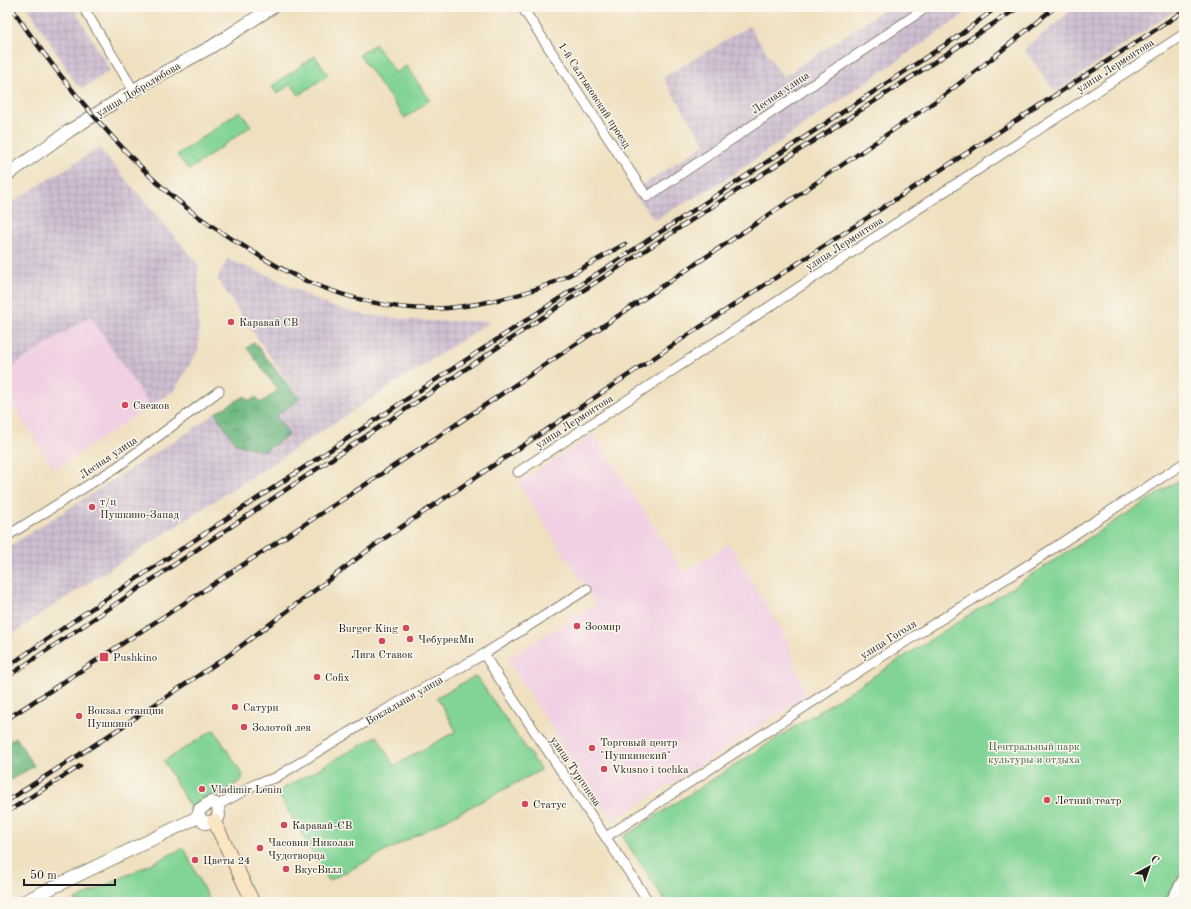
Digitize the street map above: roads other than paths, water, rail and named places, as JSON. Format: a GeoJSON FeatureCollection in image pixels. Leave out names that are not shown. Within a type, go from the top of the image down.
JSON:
{"type":"FeatureCollection","features":[{"type":"Feature","properties":{"kind":"main road"},"geometry":{"type":"LineString","coordinates":[[214,821],[253,902]]}},
{"type":"Feature","properties":{"kind":"street"},"geometry":{"type":"LineString","coordinates":[[83,7],[134,91]]}},
{"type":"Feature","properties":{"kind":"street","name":"улица Добролюбова"},"geometry":{"type":"LineString","coordinates":[[7,175],[54,141],[147,82],[211,47],[273,7]]}},
{"type":"Feature","properties":{"kind":"street","name":"1-й Салтыковский проезд"},"geometry":{"type":"LineString","coordinates":[[522,7],[647,197]]}},
{"type":"Feature","properties":{"kind":"street","name":"Лесная улица"},"geometry":{"type":"LineString","coordinates":[[647,197],[927,7]]}},
{"type":"Feature","properties":{"kind":"street","name":"улица Лермонтова"},"geometry":{"type":"LineString","coordinates":[[518,472],[1184,34]]}},
{"type":"Feature","properties":{"kind":"street","name":"Лесная улица"},"geometry":{"type":"LineString","coordinates":[[7,536],[117,467],[219,391]]}},
{"type":"Feature","properties":{"kind":"street","name":"улица Гоголя"},"geometry":{"type":"LineString","coordinates":[[606,837],[872,663],[1023,568],[1184,463]]}},
{"type":"Feature","properties":{"kind":"street","name":"Вокзальная улица"},"geometry":{"type":"LineString","coordinates":[[23,902],[198,817],[200,809],[211,802],[218,806],[258,783],[275,778],[382,712],[484,654],[587,590]]}},
{"type":"Feature","properties":{"kind":"street","name":"улица Тургенева"},"geometry":{"type":"LineString","coordinates":[[484,654],[649,902]]}},
{"type":"Feature","properties":{"kind":"street"},"geometry":{"type":"LineString","coordinates":[[198,817],[206,823],[214,821],[219,816],[218,806]]}},
{"type":"Feature","properties":{"kind":"street"},"geometry":{"type":"LineString","coordinates":[[1170,902],[1184,877]]}},
{"type":"Feature","properties":{"kind":"railway"},"geometry":{"type":"LineString","coordinates":[[11,7],[77,96],[113,138],[161,187],[228,237],[300,278],[325,288],[359,299],[412,308],[430,309],[471,305],[517,295],[550,284],[572,274],[625,244]]}},
{"type":"Feature","properties":{"kind":"railway"},"geometry":{"type":"LineString","coordinates":[[7,667],[82,615],[443,375],[957,37],[997,7]]}},
{"type":"Feature","properties":{"kind":"railway"},"geometry":{"type":"LineString","coordinates":[[7,677],[564,303],[1019,7]]}},
{"type":"Feature","properties":{"kind":"railway"},"geometry":{"type":"LineString","coordinates":[[7,719],[403,460],[782,206],[943,96],[1055,7]]}},
{"type":"Feature","properties":{"kind":"railway"},"geometry":{"type":"LineString","coordinates":[[7,801],[96,744],[229,655],[379,542],[691,333],[1184,11]]}},
{"type":"Feature","properties":{"kind":"railway"},"geometry":{"type":"LineString","coordinates":[[7,812],[80,766]]}},
{"type":"Feature","properties":{"kind":"place","name":"Каравай СВ"},"geometry":{"type":"Point","coordinates":[231,322]}},
{"type":"Feature","properties":{"kind":"place","name":"Свежов"},"geometry":{"type":"Point","coordinates":[125,405]}},
{"type":"Feature","properties":{"kind":"place","name":"т/ц Пушкино-Запад"},"geometry":{"type":"Point","coordinates":[92,507]}},
{"type":"Feature","properties":{"kind":"place","name":"Зоомир"},"geometry":{"type":"Point","coordinates":[577,626]}},
{"type":"Feature","properties":{"kind":"place","name":"Burger King"},"geometry":{"type":"Point","coordinates":[406,628]}},
{"type":"Feature","properties":{"kind":"place","name":"ЧебурекМи"},"geometry":{"type":"Point","coordinates":[410,639]}},
{"type":"Feature","properties":{"kind":"place","name":"Лига Ставок"},"geometry":{"type":"Point","coordinates":[382,641]}},
{"type":"Feature","properties":{"kind":"place","name":"Pushkino"},"geometry":{"type":"Point","coordinates":[104,657]}},
{"type":"Feature","properties":{"kind":"place","name":"Cofix"},"geometry":{"type":"Point","coordinates":[317,677]}},
{"type":"Feature","properties":{"kind":"place","name":"Сатурн"},"geometry":{"type":"Point","coordinates":[235,707]}},
{"type":"Feature","properties":{"kind":"place","name":"Вокзал станции Пушкино"},"geometry":{"type":"Point","coordinates":[79,716]}},
{"type":"Feature","properties":{"kind":"place","name":"Золотой лев"},"geometry":{"type":"Point","coordinates":[244,727]}},
{"type":"Feature","properties":{"kind":"place","name":"Торговый центр \"Пушкинский\""},"geometry":{"type":"Point","coordinates":[592,748]}},
{"type":"Feature","properties":{"kind":"place","name":"Vkusno i tochka"},"geometry":{"type":"Point","coordinates":[604,769]}},
{"type":"Feature","properties":{"kind":"place","name":"Vladimir Lenin"},"geometry":{"type":"Point","coordinates":[202,789]}},
{"type":"Feature","properties":{"kind":"place","name":"Летний театр"},"geometry":{"type":"Point","coordinates":[1047,800]}},
{"type":"Feature","properties":{"kind":"place","name":"Статус"},"geometry":{"type":"Point","coordinates":[525,804]}},
{"type":"Feature","properties":{"kind":"place","name":"Каравай-СВ"},"geometry":{"type":"Point","coordinates":[284,825]}},
{"type":"Feature","properties":{"kind":"place","name":"Часовня Николая Чудотворца"},"geometry":{"type":"Point","coordinates":[260,848]}},
{"type":"Feature","properties":{"kind":"place","name":"Цветы 24"},"geometry":{"type":"Point","coordinates":[195,860]}},
{"type":"Feature","properties":{"kind":"place","name":"ВкусВилл"},"geometry":{"type":"Point","coordinates":[286,869]}},
{"type":"Feature","properties":{"kind":"park label","name":"Центральный парк культуры и отдыха"},"geometry":{"type":"Point","coordinates":[1034,752]}}]}
